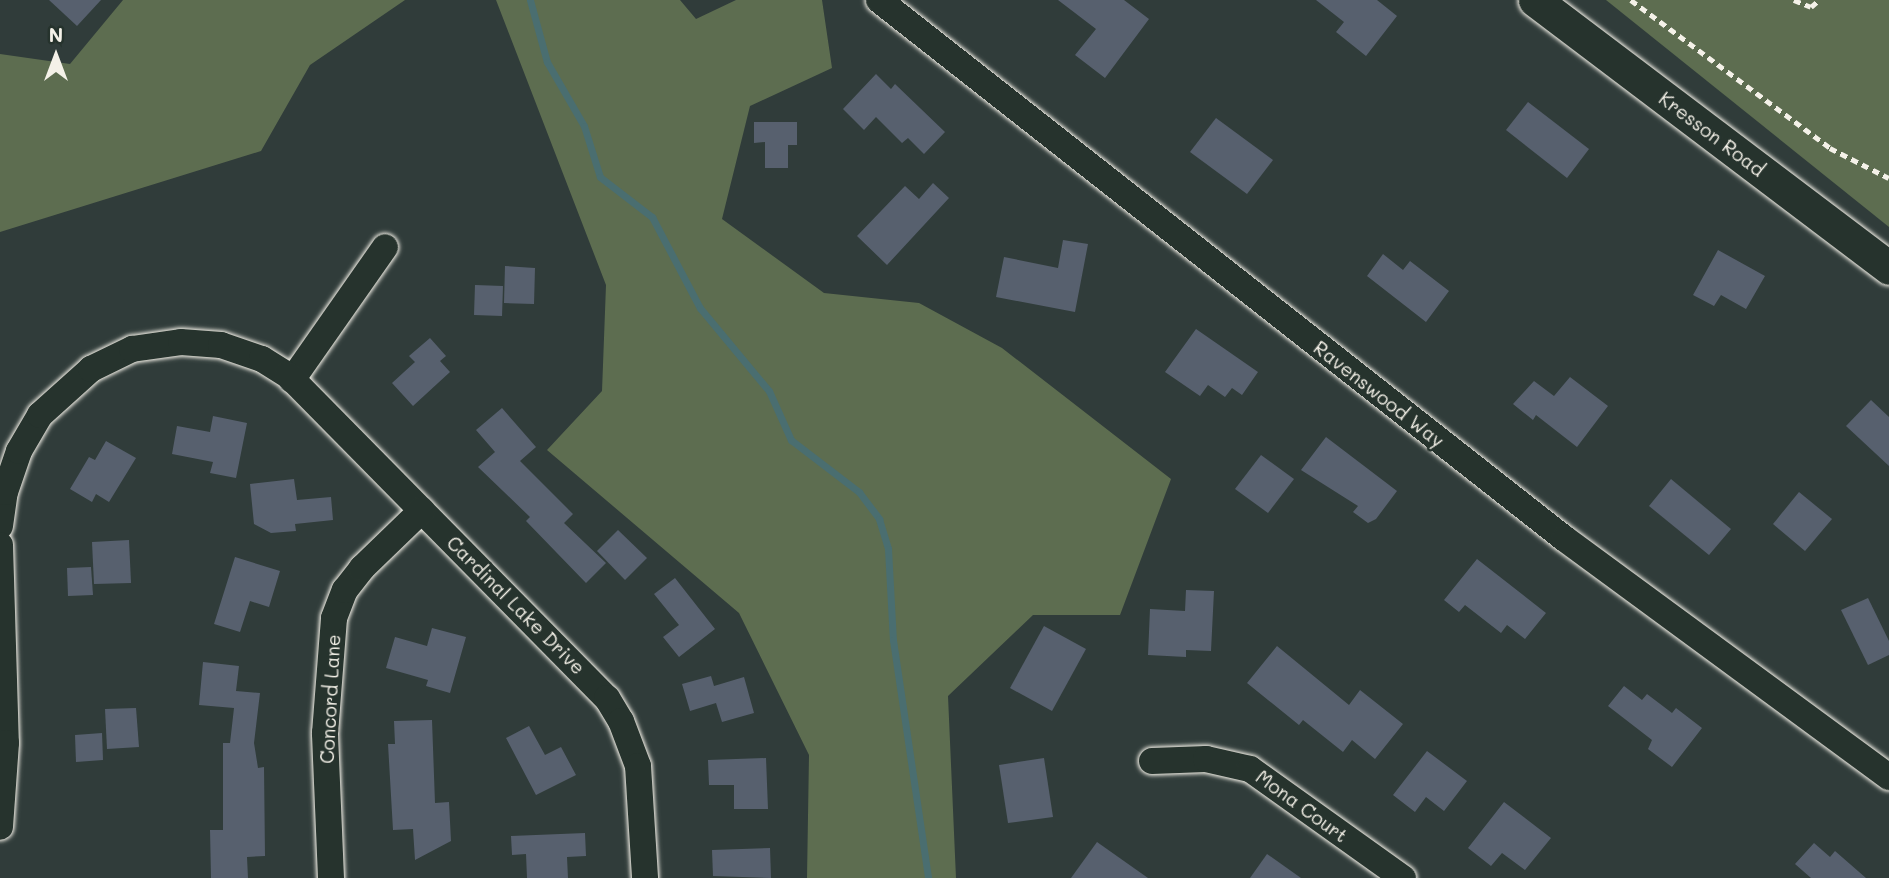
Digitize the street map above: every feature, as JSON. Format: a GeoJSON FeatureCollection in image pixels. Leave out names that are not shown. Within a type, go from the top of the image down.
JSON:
{"type":"FeatureCollection","features":[{"type":"Feature","properties":{"kind":"street","name":"Ravenswood Way"},"geometry":{"type":"LineString","coordinates":[[879,0],[1565,539],[1889,777]]}},
{"type":"Feature","properties":{"kind":"street","name":"Kresson Road"},"geometry":{"type":"LineString","coordinates":[[1535,0],[1889,268]]}},
{"type":"Feature","properties":{"kind":"street"},"geometry":{"type":"LineString","coordinates":[[292,380],[385,247]]}},
{"type":"Feature","properties":{"kind":"street","name":"Cardinal Lake Drive"},"geometry":{"type":"LineString","coordinates":[[0,526],[5,492],[19,451],[40,415],[91,369],[132,349],[181,342],[221,345],[262,359],[292,380],[607,698],[621,721],[639,766],[645,878]]}},
{"type":"Feature","properties":{"kind":"street","name":"Concord Lane"},"geometry":{"type":"LineString","coordinates":[[331,878],[325,733],[334,618],[345,590],[362,568],[422,510]]}},
{"type":"Feature","properties":{"kind":"street"},"geometry":{"type":"LineString","coordinates":[[0,545],[6,743],[0,827]]}},
{"type":"Feature","properties":{"kind":"street","name":"Mona Court"},"geometry":{"type":"LineString","coordinates":[[1152,761],[1206,759],[1250,769],[1402,878]]}},
{"type":"Feature","properties":{"kind":"path"},"geometry":{"type":"LineString","coordinates":[[1631,0],[1830,148],[1889,178]]}},
{"type":"Feature","properties":{"kind":"path"},"geometry":{"type":"LineString","coordinates":[[1794,0],[1811,7],[1819,0]]}},
{"type":"Feature","properties":{"kind":"green space"},"geometry":{"type":"Polygon","coordinates":[[[123,0],[405,0],[310,65],[261,151],[0,232],[0,54],[70,64],[123,0]]]}},
{"type":"Feature","properties":{"kind":"green space"},"geometry":{"type":"Polygon","coordinates":[[[496,0],[680,0],[696,19],[736,0],[822,0],[832,68],[750,106],[722,219],[824,293],[919,303],[1002,348],[1171,479],[1120,615],[1033,615],[948,696],[956,878],[807,878],[809,755],[739,613],[547,450],[602,391],[606,285],[496,0]]]}},
{"type":"Feature","properties":{"kind":"green space"},"geometry":{"type":"Polygon","coordinates":[[[1606,0],[1889,0],[1889,227],[1606,0]]]}},
{"type":"Feature","properties":{"kind":"building"},"geometry":{"type":"Polygon","coordinates":[[[49,0],[101,0],[77,26],[49,0]]]}},
{"type":"Feature","properties":{"kind":"building"},"geometry":{"type":"Polygon","coordinates":[[[1058,0],[1124,0],[1149,19],[1105,78],[1075,55],[1096,29],[1058,0]]]}},
{"type":"Feature","properties":{"kind":"building"},"geometry":{"type":"Polygon","coordinates":[[[1316,0],[1377,0],[1397,16],[1366,56],[1336,32],[1344,22],[1316,0]]]}},
{"type":"Feature","properties":{"kind":"building"},"geometry":{"type":"Polygon","coordinates":[[[876,74],[891,89],[895,84],[945,132],[924,154],[908,138],[902,143],[876,117],[864,130],[843,109],[876,74]]]}},
{"type":"Feature","properties":{"kind":"building"},"geometry":{"type":"Polygon","coordinates":[[[1528,102],[1589,149],[1567,178],[1506,130],[1528,102]]]}},
{"type":"Feature","properties":{"kind":"building"},"geometry":{"type":"Polygon","coordinates":[[[1216,118],[1273,160],[1247,194],[1190,152],[1216,118]]]}},
{"type":"Feature","properties":{"kind":"building"},"geometry":{"type":"Polygon","coordinates":[[[754,122],[797,122],[797,145],[788,145],[788,168],[765,168],[765,142],[754,143],[754,122]]]}},
{"type":"Feature","properties":{"kind":"building"},"geometry":{"type":"Polygon","coordinates":[[[933,183],[949,198],[887,265],[857,236],[905,186],[919,199],[933,183]]]}},
{"type":"Feature","properties":{"kind":"building"},"geometry":{"type":"Polygon","coordinates":[[[1063,240],[1088,244],[1075,312],[996,297],[1004,257],[1058,268],[1063,240]]]}},
{"type":"Feature","properties":{"kind":"building"},"geometry":{"type":"Polygon","coordinates":[[[1718,250],[1765,276],[1746,309],[1721,295],[1714,306],[1693,295],[1718,250]]]}},
{"type":"Feature","properties":{"kind":"building"},"geometry":{"type":"Polygon","coordinates":[[[1383,254],[1403,270],[1410,261],[1449,291],[1426,322],[1367,276],[1383,254]]]}},
{"type":"Feature","properties":{"kind":"building"},"geometry":{"type":"Polygon","coordinates":[[[505,266],[535,268],[534,304],[504,303],[505,266]]]}},
{"type":"Feature","properties":{"kind":"building"},"geometry":{"type":"Polygon","coordinates":[[[475,285],[503,286],[502,316],[474,315],[475,285]]]}},
{"type":"Feature","properties":{"kind":"building"},"geometry":{"type":"Polygon","coordinates":[[[1196,329],[1258,372],[1242,395],[1232,388],[1225,397],[1208,385],[1200,396],[1165,372],[1196,329]]]}},
{"type":"Feature","properties":{"kind":"building"},"geometry":{"type":"Polygon","coordinates":[[[430,338],[446,356],[440,361],[450,372],[413,406],[392,383],[415,362],[409,356],[430,338]]]}},
{"type":"Feature","properties":{"kind":"building"},"geometry":{"type":"Polygon","coordinates":[[[1570,377],[1608,406],[1577,447],[1536,415],[1533,420],[1513,404],[1534,381],[1554,396],[1570,377]]]}},
{"type":"Feature","properties":{"kind":"building"},"geometry":{"type":"Polygon","coordinates":[[[1871,400],[1889,417],[1889,466],[1846,426],[1871,400]]]}},
{"type":"Feature","properties":{"kind":"building"},"geometry":{"type":"Polygon","coordinates":[[[502,408],[536,447],[520,461],[573,514],[564,523],[606,563],[586,583],[526,521],[530,517],[478,467],[495,452],[476,430],[502,408]]]}},
{"type":"Feature","properties":{"kind":"building"},"geometry":{"type":"Polygon","coordinates":[[[213,416],[247,423],[236,478],[210,473],[213,462],[172,454],[177,426],[210,432],[213,416]]]}},
{"type":"Feature","properties":{"kind":"building"},"geometry":{"type":"Polygon","coordinates":[[[1326,437],[1397,491],[1376,519],[1368,523],[1353,512],[1358,506],[1301,470],[1326,437]]]}},
{"type":"Feature","properties":{"kind":"building"},"geometry":{"type":"Polygon","coordinates":[[[106,441],[136,458],[109,502],[96,494],[92,502],[70,489],[89,457],[95,460],[106,441]]]}},
{"type":"Feature","properties":{"kind":"building"},"geometry":{"type":"Polygon","coordinates":[[[1261,455],[1294,479],[1268,513],[1235,489],[1261,455]]]}},
{"type":"Feature","properties":{"kind":"building"},"geometry":{"type":"Polygon","coordinates":[[[294,479],[297,500],[331,497],[333,520],[295,524],[296,531],[271,533],[254,524],[250,484],[294,479]]]}},
{"type":"Feature","properties":{"kind":"building"},"geometry":{"type":"Polygon","coordinates":[[[1671,479],[1731,529],[1709,555],[1649,506],[1671,479]]]}},
{"type":"Feature","properties":{"kind":"building"},"geometry":{"type":"Polygon","coordinates":[[[1799,492],[1832,519],[1805,551],[1773,524],[1799,492]]]}},
{"type":"Feature","properties":{"kind":"building"},"geometry":{"type":"Polygon","coordinates":[[[618,530],[647,558],[625,580],[597,551],[618,530]]]}},
{"type":"Feature","properties":{"kind":"building"},"geometry":{"type":"Polygon","coordinates":[[[129,540],[131,583],[94,584],[92,542],[129,540]]]}},
{"type":"Feature","properties":{"kind":"building"},"geometry":{"type":"Polygon","coordinates":[[[235,557],[280,571],[269,607],[250,601],[240,632],[214,624],[235,557]]]}},
{"type":"Feature","properties":{"kind":"building"},"geometry":{"type":"Polygon","coordinates":[[[1477,559],[1546,613],[1525,639],[1507,625],[1501,633],[1465,605],[1459,612],[1444,600],[1477,559]]]}},
{"type":"Feature","properties":{"kind":"building"},"geometry":{"type":"Polygon","coordinates":[[[91,567],[93,595],[68,596],[67,568],[91,567]]]}},
{"type":"Feature","properties":{"kind":"building"},"geometry":{"type":"Polygon","coordinates":[[[675,578],[715,629],[679,657],[663,637],[679,625],[654,594],[675,578]]]}},
{"type":"Feature","properties":{"kind":"building"},"geometry":{"type":"Polygon","coordinates":[[[1186,590],[1214,591],[1211,651],[1186,650],[1186,657],[1148,655],[1150,609],[1185,611],[1186,590]]]}},
{"type":"Feature","properties":{"kind":"building"},"geometry":{"type":"Polygon","coordinates":[[[1868,598],[1889,641],[1889,655],[1868,665],[1841,610],[1868,598]]]}},
{"type":"Feature","properties":{"kind":"building"},"geometry":{"type":"Polygon","coordinates":[[[1044,626],[1086,649],[1052,711],[1010,688],[1044,626]]]}},
{"type":"Feature","properties":{"kind":"building"},"geometry":{"type":"Polygon","coordinates":[[[432,628],[466,637],[450,693],[426,686],[428,680],[386,668],[395,637],[427,646],[432,628]]]}},
{"type":"Feature","properties":{"kind":"building"},"geometry":{"type":"Polygon","coordinates":[[[1277,646],[1349,705],[1360,690],[1403,724],[1375,759],[1352,740],[1343,752],[1303,720],[1299,725],[1247,683],[1277,646]]]}},
{"type":"Feature","properties":{"kind":"building"},"geometry":{"type":"Polygon","coordinates":[[[203,662],[239,666],[236,691],[260,693],[254,743],[258,768],[264,767],[265,856],[247,857],[248,878],[211,878],[210,830],[223,830],[223,743],[230,743],[234,708],[199,705],[203,662]]]}},
{"type":"Feature","properties":{"kind":"building"},"geometry":{"type":"Polygon","coordinates":[[[711,676],[714,686],[744,677],[754,713],[722,722],[716,703],[690,711],[682,684],[711,676]]]}},
{"type":"Feature","properties":{"kind":"building"},"geometry":{"type":"Polygon","coordinates":[[[1624,686],[1642,700],[1647,694],[1672,713],[1676,708],[1702,728],[1672,767],[1648,749],[1652,740],[1608,706],[1624,686]]]}},
{"type":"Feature","properties":{"kind":"building"},"geometry":{"type":"Polygon","coordinates":[[[136,708],[139,747],[107,749],[105,709],[136,708]]]}},
{"type":"Feature","properties":{"kind":"building"},"geometry":{"type":"Polygon","coordinates":[[[432,720],[435,803],[449,802],[451,841],[415,860],[413,829],[393,830],[388,744],[395,744],[394,721],[432,720]]]}},
{"type":"Feature","properties":{"kind":"building"},"geometry":{"type":"Polygon","coordinates":[[[529,726],[545,755],[561,747],[576,775],[536,795],[506,738],[529,726]]]}},
{"type":"Feature","properties":{"kind":"building"},"geometry":{"type":"Polygon","coordinates":[[[102,733],[103,760],[76,762],[75,735],[102,733]]]}},
{"type":"Feature","properties":{"kind":"building"},"geometry":{"type":"Polygon","coordinates":[[[1427,751],[1467,781],[1444,811],[1426,797],[1415,812],[1393,795],[1427,751]]]}},
{"type":"Feature","properties":{"kind":"building"},"geometry":{"type":"Polygon","coordinates":[[[766,758],[768,809],[734,809],[734,785],[709,785],[708,760],[766,758]]]}},
{"type":"Feature","properties":{"kind":"building"},"geometry":{"type":"Polygon","coordinates":[[[1044,758],[1053,817],[1008,823],[999,765],[1044,758]]]}},
{"type":"Feature","properties":{"kind":"building"},"geometry":{"type":"Polygon","coordinates":[[[1504,802],[1551,838],[1525,870],[1502,853],[1491,866],[1468,848],[1504,802]]]}},
{"type":"Feature","properties":{"kind":"building"},"geometry":{"type":"Polygon","coordinates":[[[585,833],[586,856],[567,857],[568,878],[527,878],[526,854],[512,855],[511,836],[585,833]]]}},
{"type":"Feature","properties":{"kind":"building"},"geometry":{"type":"Polygon","coordinates":[[[1097,842],[1148,878],[1071,878],[1097,842]]]}},
{"type":"Feature","properties":{"kind":"building"},"geometry":{"type":"Polygon","coordinates":[[[1814,843],[1830,857],[1835,851],[1866,878],[1811,878],[1795,864],[1814,843]]]}},
{"type":"Feature","properties":{"kind":"building"},"geometry":{"type":"Polygon","coordinates":[[[770,848],[771,878],[713,876],[712,850],[770,848]]]}},
{"type":"Feature","properties":{"kind":"building"},"geometry":{"type":"Polygon","coordinates":[[[1267,854],[1301,878],[1250,878],[1267,854]]]}},
{"type":"Feature","properties":{"kind":"waterway"},"geometry":{"type":"LineString","coordinates":[[530,0],[547,62],[584,126],[600,177],[652,217],[700,308],[769,391],[791,440],[859,492],[879,519],[888,549],[893,640],[928,878]]}}]}
